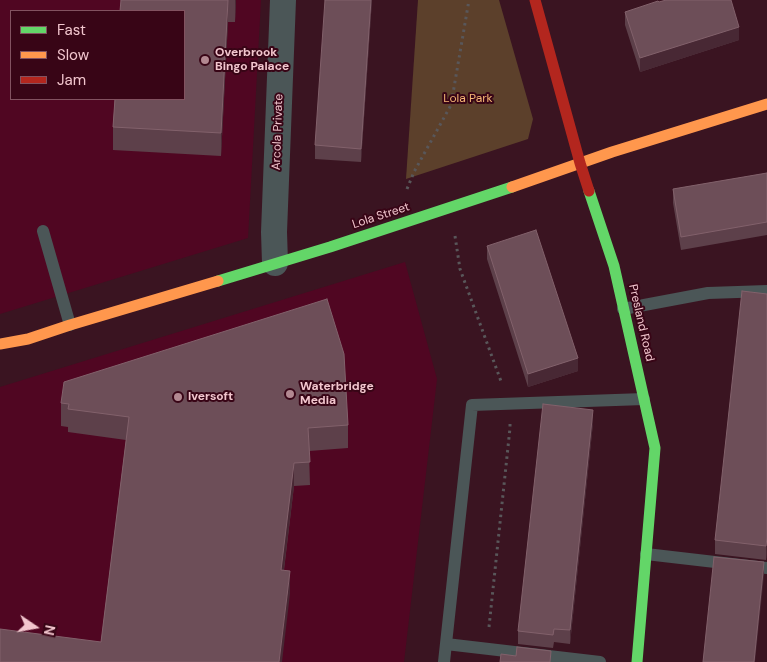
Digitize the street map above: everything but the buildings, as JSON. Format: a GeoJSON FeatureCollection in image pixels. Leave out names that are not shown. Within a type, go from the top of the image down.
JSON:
{"type":"FeatureCollection","features":[{"type":"Feature","properties":{"kind":"street","name":"Arcola Private"},"geometry":{"type":"LineString","coordinates":[[275,264],[274,232],[283,0]]}},
{"type":"Feature","properties":{"kind":"street","name":"Presland Road"},"geometry":{"type":"LineString","coordinates":[[534,0],[580,163],[614,266],[654,448],[636,662]]}},
{"type":"Feature","properties":{"kind":"street","name":"Lola Street"},"geometry":{"type":"LineString","coordinates":[[0,344],[28,340],[70,325],[339,244],[612,152],[767,104]]}},
{"type":"Feature","properties":{"kind":"lane"},"geometry":{"type":"LineString","coordinates":[[43,231],[70,325]]}},
{"type":"Feature","properties":{"kind":"lane"},"geometry":{"type":"LineString","coordinates":[[624,309],[708,293],[767,290]]}},
{"type":"Feature","properties":{"kind":"lane"},"geometry":{"type":"LineString","coordinates":[[444,662],[472,405],[644,400]]}},
{"type":"Feature","properties":{"kind":"lane"},"geometry":{"type":"LineString","coordinates":[[646,554],[767,568]]}},
{"type":"Feature","properties":{"kind":"lane"},"geometry":{"type":"LineString","coordinates":[[446,644],[600,662]]}},
{"type":"Feature","properties":{"kind":"path"},"geometry":{"type":"LineString","coordinates":[[407,189],[414,172],[451,105],[470,0]]}},
{"type":"Feature","properties":{"kind":"shaded area"},"geometry":{"type":"Polygon","coordinates":[[[0,0],[261,0],[248,238],[0,314],[0,0]]]}},
{"type":"Feature","properties":{"kind":"shaded area"},"geometry":{"type":"Polygon","coordinates":[[[405,262],[437,379],[404,662],[0,662],[0,387],[405,262]]]}},
{"type":"Feature","properties":{"kind":"green space","name":"Lola Park"},"geometry":{"type":"Polygon","coordinates":[[[418,0],[499,0],[533,119],[528,139],[406,179],[418,0]]]}},
{"type":"Feature","properties":{"kind":"traffic: fast"},"geometry":{"type":"LineString","coordinates":[[218,281],[330,247],[512,187]]}},
{"type":"Feature","properties":{"kind":"traffic: fast"},"geometry":{"type":"LineString","coordinates":[[589,191],[614,266],[655,448],[637,662]]}},
{"type":"Feature","properties":{"kind":"traffic: slow"},"geometry":{"type":"LineString","coordinates":[[512,187],[612,152],[767,104]]}},
{"type":"Feature","properties":{"kind":"traffic: slow"},"geometry":{"type":"LineString","coordinates":[[0,344],[28,339],[218,281]]}},
{"type":"Feature","properties":{"kind":"traffic: jam"},"geometry":{"type":"LineString","coordinates":[[535,0],[589,191]]}},
{"type":"Feature","properties":{"kind":"place","name":"Overbrook Bingo Palace"},"geometry":{"type":"Point","coordinates":[205,60]}},
{"type":"Feature","properties":{"kind":"place","name":"Waterbridge Media"},"geometry":{"type":"Point","coordinates":[290,394]}},
{"type":"Feature","properties":{"kind":"place","name":"Iversoft"},"geometry":{"type":"Point","coordinates":[178,397]}}]}
